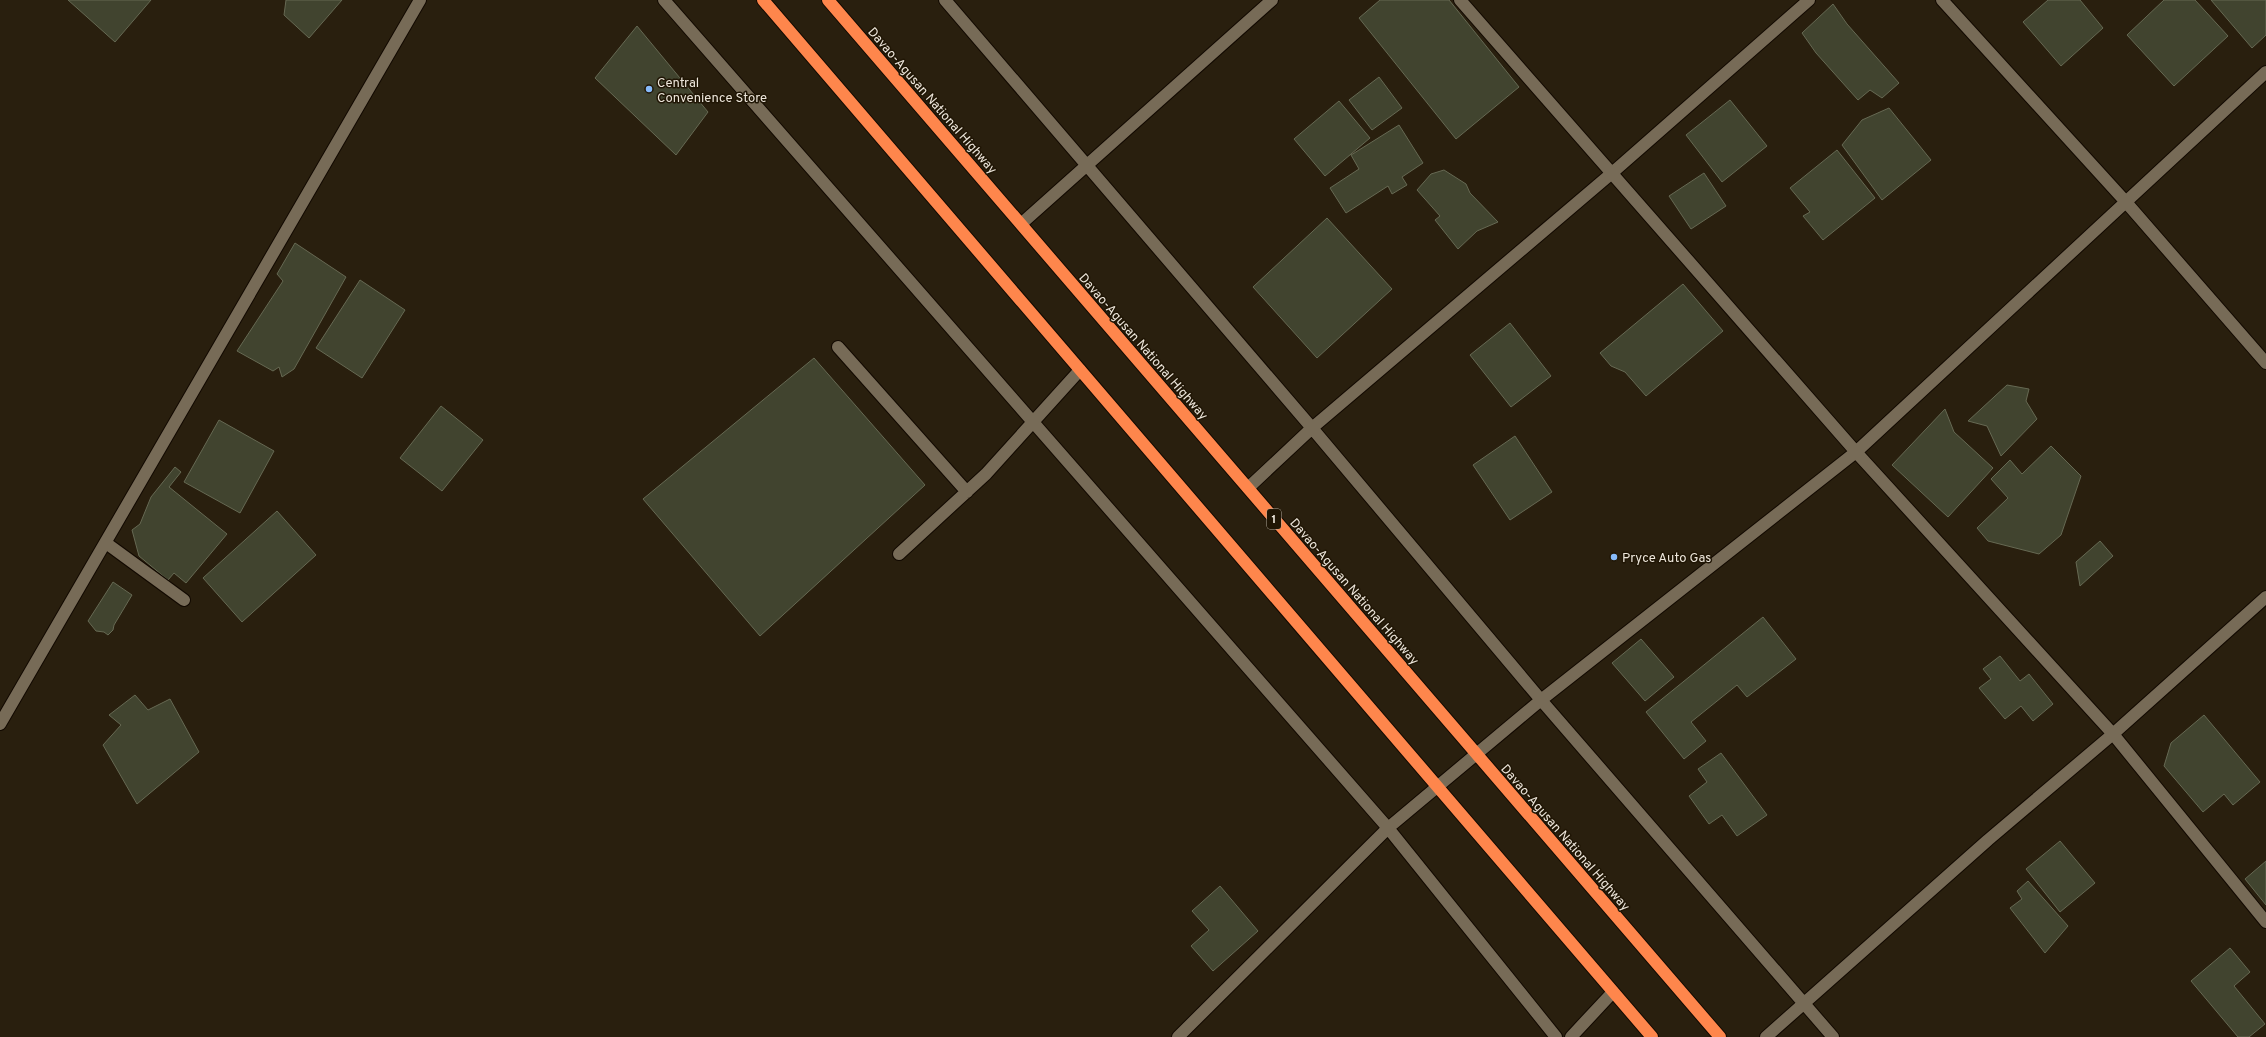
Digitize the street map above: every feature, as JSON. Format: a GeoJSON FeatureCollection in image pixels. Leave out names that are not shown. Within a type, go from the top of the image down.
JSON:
{"type":"FeatureCollection","features":[{"type":"Feature","properties":{"kind":"highway"},"geometry":{"type":"LineString","coordinates":[[763,0],[1652,1037]]}},
{"type":"Feature","properties":{"kind":"highway","name":"Davao-Agusan National Highway"},"geometry":{"type":"LineString","coordinates":[[828,0],[1720,1037]]}},
{"type":"Feature","properties":{"kind":"street"},"geometry":{"type":"LineString","coordinates":[[0,724],[420,0]]}},
{"type":"Feature","properties":{"kind":"street"},"geometry":{"type":"LineString","coordinates":[[664,0],[1388,828],[1556,1037]]}},
{"type":"Feature","properties":{"kind":"street"},"geometry":{"type":"LineString","coordinates":[[945,0],[1312,428],[1541,700],[1833,1037]]}},
{"type":"Feature","properties":{"kind":"street"},"geometry":{"type":"LineString","coordinates":[[1021,224],[1272,0]]}},
{"type":"Feature","properties":{"kind":"street"},"geometry":{"type":"LineString","coordinates":[[1460,0],[1856,452],[2113,734],[2266,922]]}},
{"type":"Feature","properties":{"kind":"street"},"geometry":{"type":"LineString","coordinates":[[1248,488],[1312,428],[1612,173],[1809,0]]}},
{"type":"Feature","properties":{"kind":"street"},"geometry":{"type":"LineString","coordinates":[[1942,0],[2125,201],[2266,364]]}},
{"type":"Feature","properties":{"kind":"street"},"geometry":{"type":"LineString","coordinates":[[1178,1037],[1388,828],[1541,700],[1856,452],[2125,201],[2266,72]]}},
{"type":"Feature","properties":{"kind":"street"},"geometry":{"type":"LineString","coordinates":[[838,347],[967,492]]}},
{"type":"Feature","properties":{"kind":"street"},"geometry":{"type":"LineString","coordinates":[[899,554],[986,474],[1032,421],[1080,370]]}},
{"type":"Feature","properties":{"kind":"street"},"geometry":{"type":"LineString","coordinates":[[106,543],[184,600]]}},
{"type":"Feature","properties":{"kind":"street"},"geometry":{"type":"LineString","coordinates":[[1766,1037],[1988,840],[2113,734],[2266,597]]}},
{"type":"Feature","properties":{"kind":"street"},"geometry":{"type":"LineString","coordinates":[[1571,1037],[1613,992]]}},
{"type":"Feature","properties":{"kind":"building"},"geometry":{"type":"Polygon","coordinates":[[[68,0],[151,0],[115,42],[68,0]]]}},
{"type":"Feature","properties":{"kind":"building"},"geometry":{"type":"Polygon","coordinates":[[[286,0],[342,0],[309,38],[284,15],[286,0]]]}},
{"type":"Feature","properties":{"kind":"building"},"geometry":{"type":"Polygon","coordinates":[[[1380,0],[1449,0],[1519,87],[1456,139],[1359,18],[1380,0]]]}},
{"type":"Feature","properties":{"kind":"building"},"geometry":{"type":"Polygon","coordinates":[[[2048,0],[2080,0],[2103,28],[2061,66],[2023,22],[2048,0]]]}},
{"type":"Feature","properties":{"kind":"building"},"geometry":{"type":"Polygon","coordinates":[[[2164,0],[2195,0],[2228,36],[2174,86],[2127,35],[2164,0]]]}},
{"type":"Feature","properties":{"kind":"building"},"geometry":{"type":"Polygon","coordinates":[[[2211,0],[2266,0],[2266,35],[2252,48],[2211,0]]]}},
{"type":"Feature","properties":{"kind":"building"},"geometry":{"type":"Polygon","coordinates":[[[1833,4],[1847,24],[1899,83],[1882,98],[1870,90],[1858,100],[1816,53],[1802,33],[1833,4]]]}},
{"type":"Feature","properties":{"kind":"building"},"geometry":{"type":"Polygon","coordinates":[[[637,26],[708,112],[676,155],[595,78],[637,26]]]}},
{"type":"Feature","properties":{"kind":"building"},"geometry":{"type":"Polygon","coordinates":[[[1379,77],[1402,108],[1372,130],[1349,100],[1379,77]]]}},
{"type":"Feature","properties":{"kind":"building"},"geometry":{"type":"Polygon","coordinates":[[[1730,100],[1767,146],[1722,182],[1686,135],[1730,100]]]}},
{"type":"Feature","properties":{"kind":"building"},"geometry":{"type":"Polygon","coordinates":[[[1339,101],[1370,138],[1325,176],[1294,139],[1339,101]]]}},
{"type":"Feature","properties":{"kind":"building"},"geometry":{"type":"Polygon","coordinates":[[[1889,108],[1931,160],[1882,200],[1842,145],[1862,120],[1889,108]]]}},
{"type":"Feature","properties":{"kind":"building"},"geometry":{"type":"Polygon","coordinates":[[[1399,125],[1423,163],[1402,177],[1407,185],[1392,194],[1388,186],[1346,213],[1330,188],[1359,169],[1351,155],[1399,125]]]}},
{"type":"Feature","properties":{"kind":"building"},"geometry":{"type":"Polygon","coordinates":[[[1837,150],[1875,198],[1823,240],[1803,216],[1810,212],[1790,188],[1837,150]]]}},
{"type":"Feature","properties":{"kind":"building"},"geometry":{"type":"Polygon","coordinates":[[[1444,170],[1466,184],[1470,193],[1498,222],[1477,231],[1458,249],[1435,220],[1440,216],[1417,190],[1431,174],[1444,170]]]}},
{"type":"Feature","properties":{"kind":"building"},"geometry":{"type":"Polygon","coordinates":[[[1704,173],[1726,206],[1691,229],[1669,196],[1704,173]]]}},
{"type":"Feature","properties":{"kind":"building"},"geometry":{"type":"Polygon","coordinates":[[[1327,218],[1392,289],[1317,358],[1253,287],[1327,218]]]}},
{"type":"Feature","properties":{"kind":"building"},"geometry":{"type":"Polygon","coordinates":[[[295,243],[346,277],[294,369],[282,377],[279,367],[273,371],[237,351],[283,281],[277,274],[295,243]]]}},
{"type":"Feature","properties":{"kind":"building"},"geometry":{"type":"Polygon","coordinates":[[[360,280],[405,310],[362,378],[316,348],[360,280]]]}},
{"type":"Feature","properties":{"kind":"building"},"geometry":{"type":"Polygon","coordinates":[[[1683,284],[1723,331],[1646,396],[1625,372],[1611,366],[1600,353],[1683,284]]]}},
{"type":"Feature","properties":{"kind":"building"},"geometry":{"type":"Polygon","coordinates":[[[1510,323],[1551,376],[1511,407],[1470,355],[1510,323]]]}},
{"type":"Feature","properties":{"kind":"building"},"geometry":{"type":"Polygon","coordinates":[[[814,358],[925,485],[760,636],[643,499],[814,358]]]}},
{"type":"Feature","properties":{"kind":"building"},"geometry":{"type":"Polygon","coordinates":[[[2007,385],[2029,389],[2026,401],[2037,419],[2001,456],[1987,426],[1968,421],[2007,385]]]}},
{"type":"Feature","properties":{"kind":"building"},"geometry":{"type":"Polygon","coordinates":[[[441,406],[483,440],[442,491],[400,458],[441,406]]]}},
{"type":"Feature","properties":{"kind":"building"},"geometry":{"type":"Polygon","coordinates":[[[1945,409],[1954,432],[1993,468],[1948,517],[1892,465],[1945,409]]]}},
{"type":"Feature","properties":{"kind":"building"},"geometry":{"type":"Polygon","coordinates":[[[219,420],[274,451],[240,513],[184,482],[219,420]]]}},
{"type":"Feature","properties":{"kind":"building"},"geometry":{"type":"Polygon","coordinates":[[[1515,436],[1552,492],[1510,520],[1473,465],[1515,436]]]}},
{"type":"Feature","properties":{"kind":"building"},"geometry":{"type":"Polygon","coordinates":[[[2051,446],[2081,476],[2061,535],[2039,554],[1988,541],[1977,528],[2008,498],[1991,479],[2010,460],[2022,474],[2051,446]]]}},
{"type":"Feature","properties":{"kind":"building"},"geometry":{"type":"Polygon","coordinates":[[[175,467],[181,472],[169,487],[227,534],[186,583],[174,573],[168,580],[139,556],[132,530],[140,524],[151,497],[175,467]]]}},
{"type":"Feature","properties":{"kind":"building"},"geometry":{"type":"Polygon","coordinates":[[[277,511],[316,555],[242,622],[203,578],[277,511]]]}},
{"type":"Feature","properties":{"kind":"building"},"geometry":{"type":"Polygon","coordinates":[[[2100,541],[2113,556],[2080,586],[2076,562],[2100,541]]]}},
{"type":"Feature","properties":{"kind":"building"},"geometry":{"type":"Polygon","coordinates":[[[113,582],[132,595],[114,625],[113,630],[108,635],[104,632],[96,631],[88,621],[113,582]]]}},
{"type":"Feature","properties":{"kind":"building"},"geometry":{"type":"Polygon","coordinates":[[[1763,617],[1796,659],[1747,697],[1737,685],[1691,722],[1706,741],[1684,759],[1646,712],[1763,617]]]}},
{"type":"Feature","properties":{"kind":"building"},"geometry":{"type":"Polygon","coordinates":[[[1641,639],[1674,677],[1645,701],[1612,663],[1641,639]]]}},
{"type":"Feature","properties":{"kind":"building"},"geometry":{"type":"Polygon","coordinates":[[[2000,656],[2020,681],[2029,674],[2053,704],[2033,721],[2021,706],[2005,719],[1979,688],[1991,679],[1983,669],[2000,656]]]}},
{"type":"Feature","properties":{"kind":"building"},"geometry":{"type":"Polygon","coordinates":[[[135,695],[148,710],[170,699],[199,752],[137,804],[103,745],[121,725],[109,715],[135,695]]]}},
{"type":"Feature","properties":{"kind":"building"},"geometry":{"type":"Polygon","coordinates":[[[2204,715],[2260,782],[2233,805],[2224,794],[2203,812],[2164,766],[2171,743],[2204,715]]]}},
{"type":"Feature","properties":{"kind":"building"},"geometry":{"type":"Polygon","coordinates":[[[1721,753],[1767,815],[1737,836],[1722,815],[1709,824],[1689,796],[1707,782],[1698,769],[1721,753]]]}},
{"type":"Feature","properties":{"kind":"building"},"geometry":{"type":"Polygon","coordinates":[[[2060,841],[2095,883],[2060,912],[2026,869],[2060,841]]]}},
{"type":"Feature","properties":{"kind":"building"},"geometry":{"type":"Polygon","coordinates":[[[2266,861],[2266,905],[2245,879],[2266,861]]]}},
{"type":"Feature","properties":{"kind":"building"},"geometry":{"type":"Polygon","coordinates":[[[2028,881],[2068,926],[2045,953],[2010,908],[2022,899],[2017,891],[2028,881]]]}},
{"type":"Feature","properties":{"kind":"building"},"geometry":{"type":"Polygon","coordinates":[[[1220,886],[1258,931],[1213,971],[1191,946],[1209,930],[1192,911],[1220,886]]]}},
{"type":"Feature","properties":{"kind":"building"},"geometry":{"type":"Polygon","coordinates":[[[2230,948],[2250,972],[2234,986],[2265,1024],[2249,1037],[2238,1037],[2191,981],[2230,948]]]}},
{"type":"Feature","properties":{"kind":"place","name":"Central Convenience Store"},"geometry":{"type":"Point","coordinates":[649,89]}},
{"type":"Feature","properties":{"kind":"place","name":"Pryce Auto Gas"},"geometry":{"type":"Point","coordinates":[1614,557]}}]}
